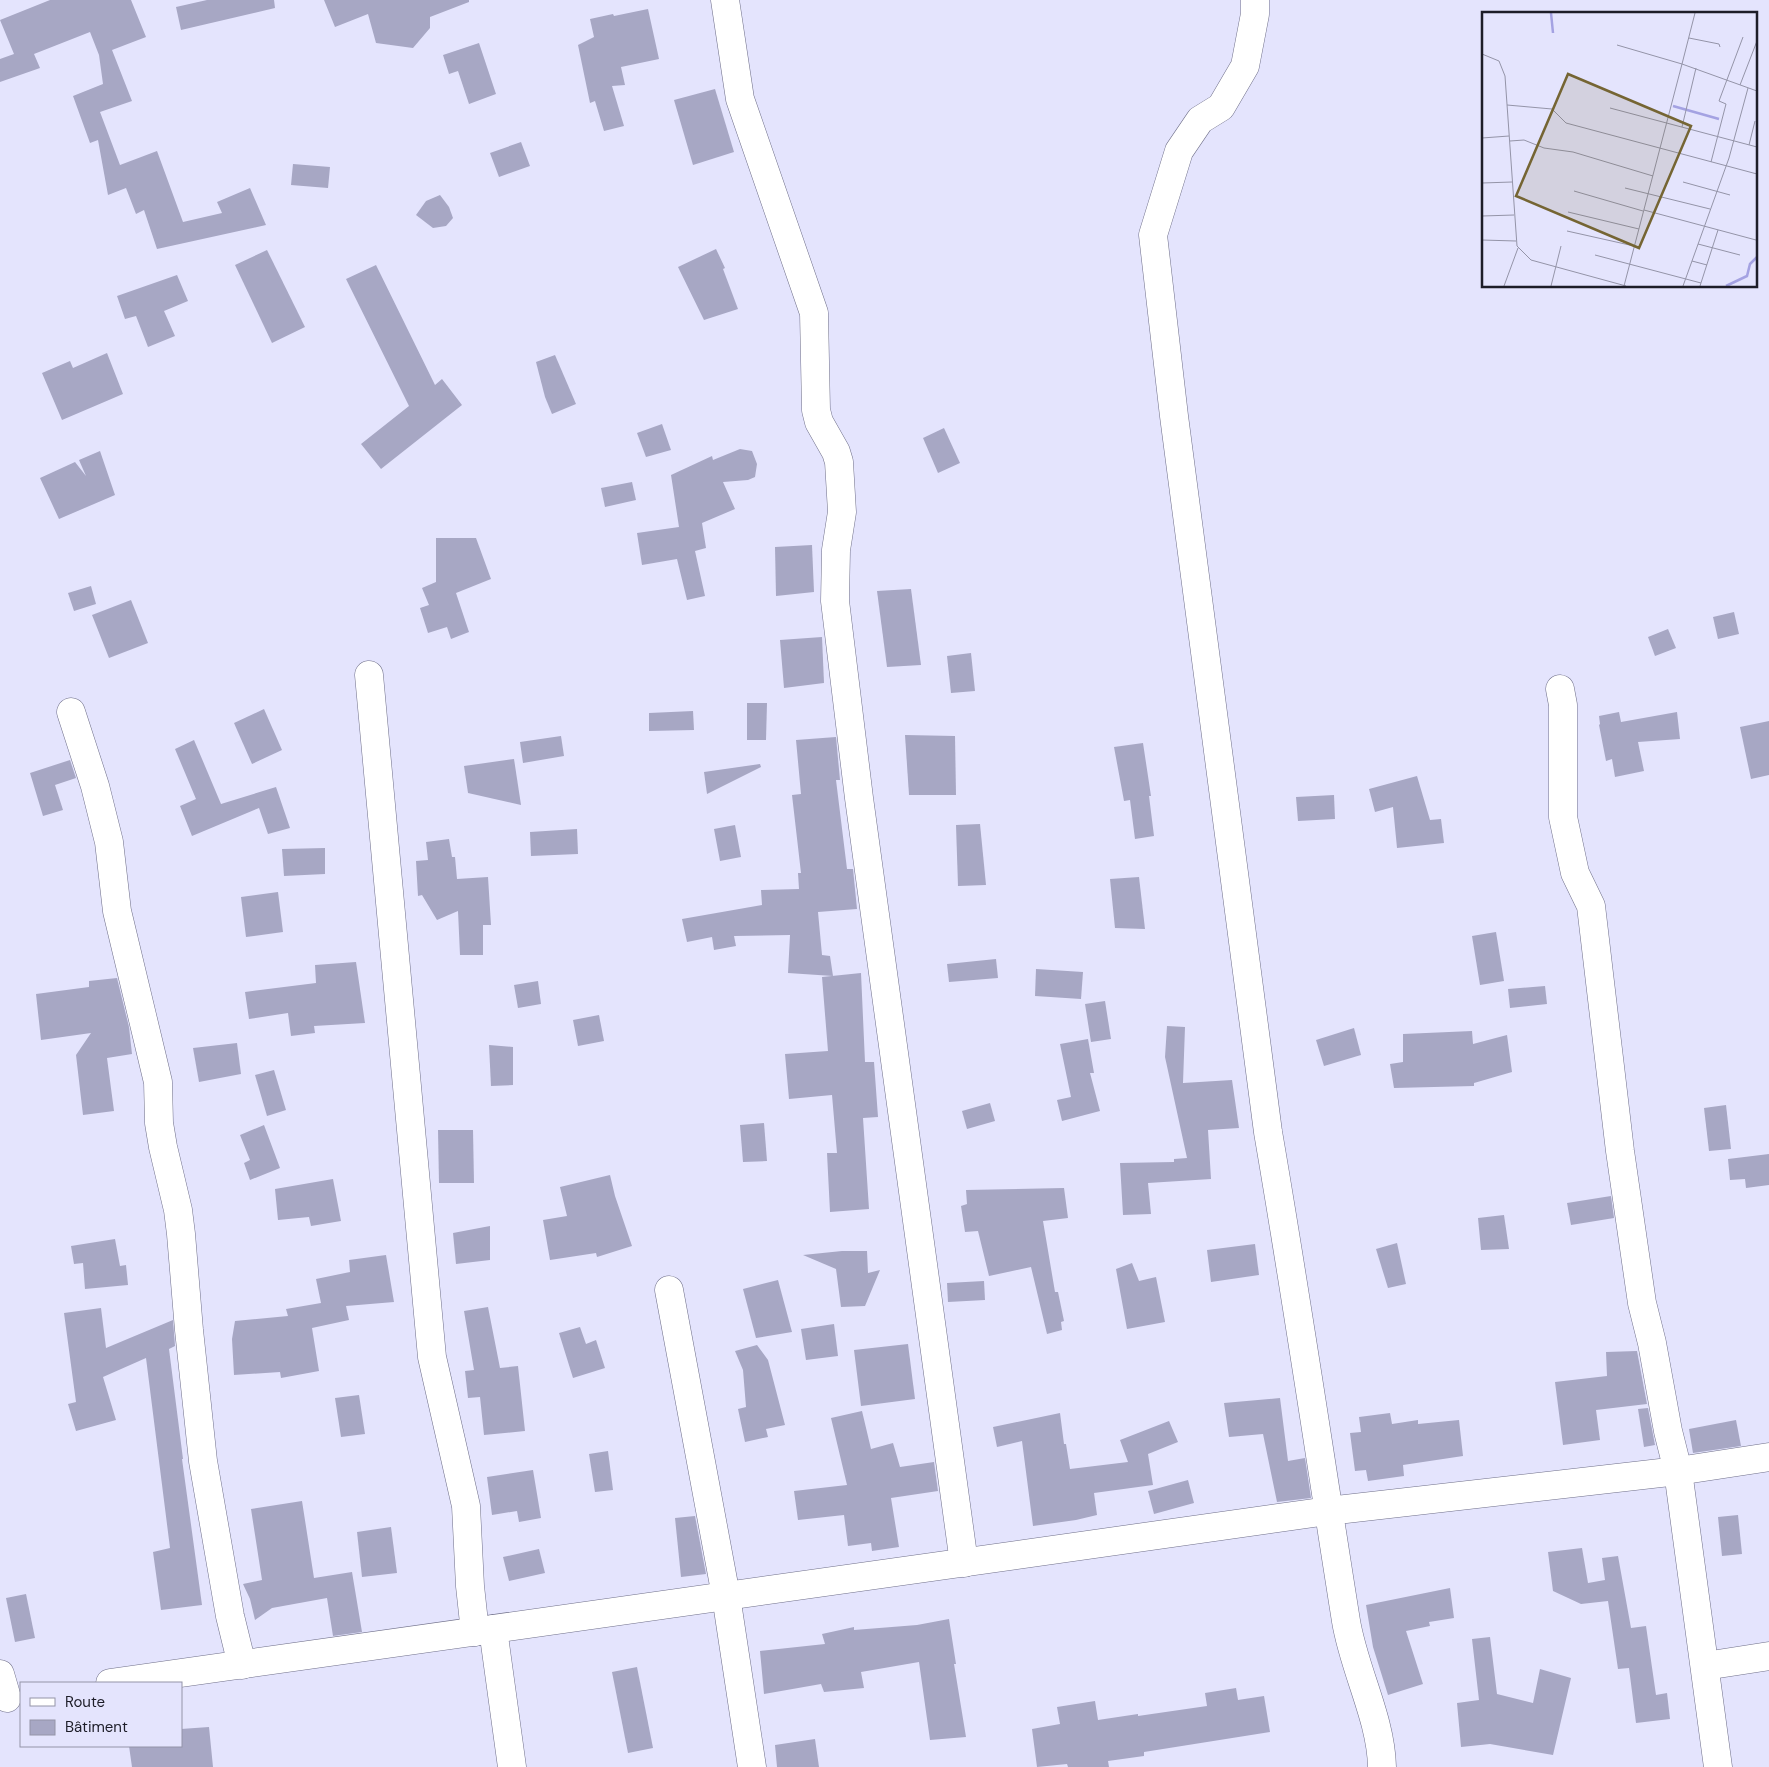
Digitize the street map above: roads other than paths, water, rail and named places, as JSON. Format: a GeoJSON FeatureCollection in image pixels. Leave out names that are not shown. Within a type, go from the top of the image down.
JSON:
{"type":"FeatureCollection","features":[{"type":"Feature","properties":{"kind":"street"},"geometry":{"type":"LineString","coordinates":[[725,0],[740,99],[814,313],[816,410],[819,422],[840,462],[842,512],[836,550],[835,601],[859,798],[964,1563]]}},
{"type":"Feature","properties":{"kind":"street"},"geometry":{"type":"LineString","coordinates":[[1255,0],[1255,14],[1245,66],[1221,107],[1200,120],[1180,151],[1153,235],[1174,416],[1268,1132],[1350,1644],[1379,1739],[1382,1767]]}},
{"type":"Feature","properties":{"kind":"street"},"geometry":{"type":"LineString","coordinates":[[369,675],[432,1357],[465,1499],[470,1586],[484,1630],[512,1767]]}},
{"type":"Feature","properties":{"kind":"street"},"geometry":{"type":"LineString","coordinates":[[1560,689],[1563,705],[1563,817],[1575,873],[1591,906],[1610,1053],[1620,1151],[1642,1303],[1678,1471],[1718,1767]]}},
{"type":"Feature","properties":{"kind":"street"},"geometry":{"type":"LineString","coordinates":[[71,712],[95,786],[108,842],[122,936],[140,998],[158,1082],[159,1123],[182,1234],[202,1461],[230,1616],[242,1664]]}},
{"type":"Feature","properties":{"kind":"street"},"geometry":{"type":"LineString","coordinates":[[670,1290],[726,1596],[752,1767]]}},
{"type":"Feature","properties":{"kind":"street"},"geometry":{"type":"LineString","coordinates":[[117,1682],[1328,1511],[1678,1471],[1769,1457]]}},
{"type":"Feature","properties":{"kind":"street"},"geometry":{"type":"LineString","coordinates":[[1704,1666],[1769,1656]]}}]}
